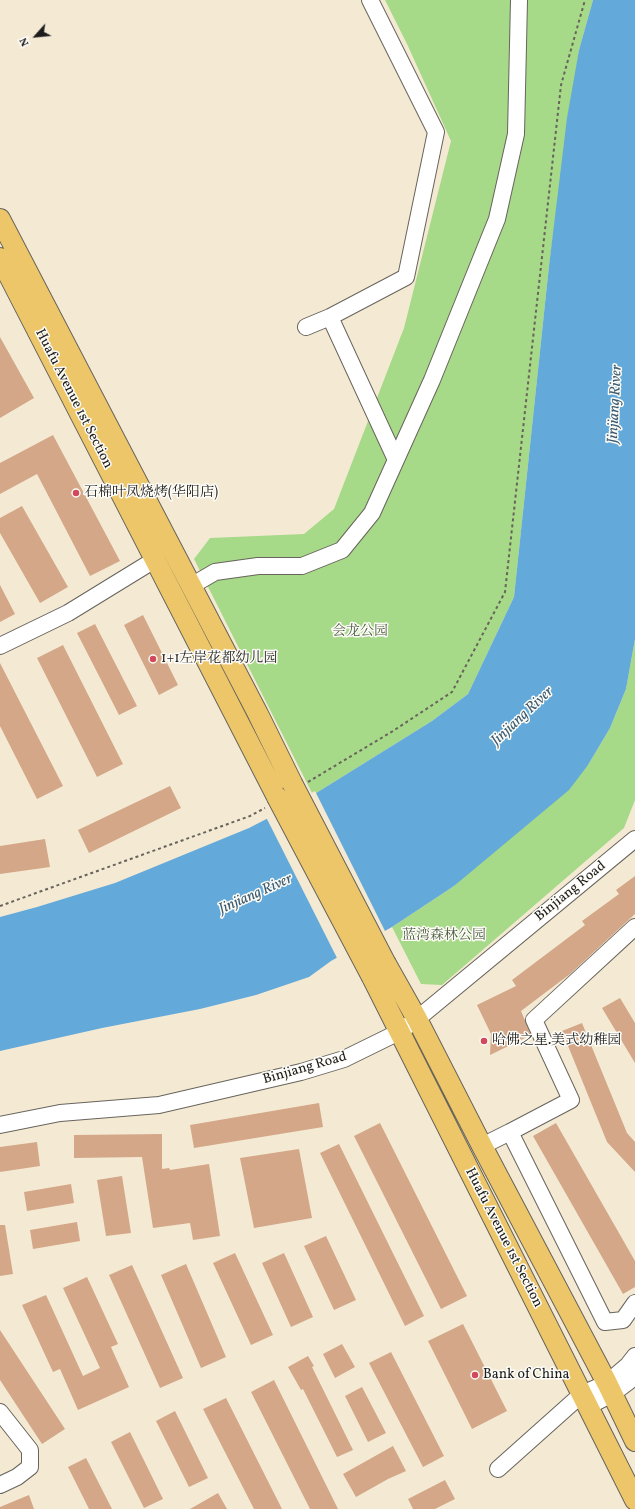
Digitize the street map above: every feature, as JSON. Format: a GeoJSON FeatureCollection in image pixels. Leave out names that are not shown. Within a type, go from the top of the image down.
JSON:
{"type":"FeatureCollection","features":[{"type":"Feature","properties":{"kind":"main road"},"geometry":{"type":"LineString","coordinates":[[0,219],[190,586],[258,714],[299,784],[379,970],[417,1019],[482,1146],[610,1388],[635,1441]]}},
{"type":"Feature","properties":{"kind":"main road","name":"Huafu Avenue 1st Section"},"geometry":{"type":"LineString","coordinates":[[0,258],[156,559],[274,800],[379,970],[399,1032],[635,1500]]}},
{"type":"Feature","properties":{"kind":"street"},"geometry":{"type":"LineString","coordinates":[[306,327],[330,317],[406,277],[436,132],[370,0]]}},
{"type":"Feature","properties":{"kind":"street"},"geometry":{"type":"LineString","coordinates":[[190,586],[215,572],[258,566],[302,566],[342,550],[372,513],[432,380],[498,219],[516,134],[519,0]]}},
{"type":"Feature","properties":{"kind":"street"},"geometry":{"type":"LineString","coordinates":[[330,317],[396,460]]}},
{"type":"Feature","properties":{"kind":"street"},"geometry":{"type":"LineString","coordinates":[[0,646],[68,613],[156,559]]}},
{"type":"Feature","properties":{"kind":"street","name":"Binjiang Road"},"geometry":{"type":"LineString","coordinates":[[0,1125],[60,1112],[159,1105],[301,1072],[344,1060],[399,1032],[417,1019],[633,845]]}},
{"type":"Feature","properties":{"kind":"street"},"geometry":{"type":"LineString","coordinates":[[482,1146],[571,1100],[534,1020],[635,927]]}},
{"type":"Feature","properties":{"kind":"street"},"geometry":{"type":"LineString","coordinates":[[510,1132],[605,1322],[623,1320],[635,1303]]}},
{"type":"Feature","properties":{"kind":"street"},"geometry":{"type":"LineString","coordinates":[[610,1388],[635,1356]]}},
{"type":"Feature","properties":{"kind":"street"},"geometry":{"type":"LineString","coordinates":[[498,1469],[585,1400],[632,1379],[635,1376]]}},
{"type":"Feature","properties":{"kind":"street"},"geometry":{"type":"LineString","coordinates":[[0,1412],[30,1450],[30,1466],[17,1477],[0,1485]]}},
{"type":"Feature","properties":{"kind":"path"},"geometry":{"type":"LineString","coordinates":[[299,784],[393,731],[452,692],[505,592],[561,85],[585,0]]}},
{"type":"Feature","properties":{"kind":"path"},"geometry":{"type":"LineString","coordinates":[[0,906],[250,816],[274,800]]}},
{"type":"Feature","properties":{"kind":"green space","name":"会龙公园"},"geometry":{"type":"Polygon","coordinates":[[[385,0],[593,0],[579,50],[549,266],[514,597],[468,694],[432,721],[313,795],[194,559],[210,538],[304,534],[334,509],[404,328],[451,141],[407,44],[385,0]]]}},
{"type":"Feature","properties":{"kind":"green space","name":"蓝湾森林公园"},"geometry":{"type":"Polygon","coordinates":[[[635,639],[635,800],[624,828],[442,985],[421,984],[392,927],[454,886],[588,765],[610,728],[626,689],[635,639]]]}},
{"type":"Feature","properties":{"kind":"water","name":"Jinjiang River"},"geometry":{"type":"Polygon","coordinates":[[[593,0],[635,0],[635,639],[626,689],[610,728],[588,765],[569,790],[454,886],[392,927],[331,961],[309,977],[256,995],[200,1009],[102,1028],[0,1051],[0,917],[115,883],[249,828],[313,795],[432,721],[468,694],[514,597],[549,266],[567,118],[579,50],[593,0]]]}},
{"type":"Feature","properties":{"kind":"pier"},"geometry":{"type":"Polygon","coordinates":[[[315,791],[386,933],[338,960],[266,817],[315,791]]]}},
{"type":"Feature","properties":{"kind":"building"},"geometry":{"type":"Polygon","coordinates":[[[0,337],[34,398],[0,418],[0,337]]]}},
{"type":"Feature","properties":{"kind":"building"},"geometry":{"type":"Polygon","coordinates":[[[53,435],[120,561],[90,576],[37,474],[0,494],[0,463],[53,435]]]}},
{"type":"Feature","properties":{"kind":"building"},"geometry":{"type":"Polygon","coordinates":[[[22,506],[68,587],[40,603],[0,533],[0,518],[22,506]]]}},
{"type":"Feature","properties":{"kind":"building"},"geometry":{"type":"Polygon","coordinates":[[[0,585],[15,614],[0,622],[0,585]]]}},
{"type":"Feature","properties":{"kind":"building"},"geometry":{"type":"Polygon","coordinates":[[[143,615],[178,685],[159,695],[124,625],[143,615]]]}},
{"type":"Feature","properties":{"kind":"building"},"geometry":{"type":"Polygon","coordinates":[[[95,624],[137,706],[119,715],[77,633],[95,624]]]}},
{"type":"Feature","properties":{"kind":"building"},"geometry":{"type":"Polygon","coordinates":[[[63,645],[123,764],[97,777],[37,658],[63,645]]]}},
{"type":"Feature","properties":{"kind":"building"},"geometry":{"type":"Polygon","coordinates":[[[0,663],[63,786],[37,799],[0,726],[0,663]]]}},
{"type":"Feature","properties":{"kind":"building"},"geometry":{"type":"Polygon","coordinates":[[[170,786],[181,808],[89,853],[78,830],[170,786]]]}},
{"type":"Feature","properties":{"kind":"building"},"geometry":{"type":"Polygon","coordinates":[[[45,839],[50,867],[0,874],[0,846],[45,839]]]}},
{"type":"Feature","properties":{"kind":"building"},"geometry":{"type":"Polygon","coordinates":[[[635,876],[635,914],[570,974],[521,1011],[531,1035],[490,1055],[491,1034],[477,1005],[516,986],[512,980],[585,925],[582,921],[619,894],[616,890],[635,876]]]}},
{"type":"Feature","properties":{"kind":"building"},"geometry":{"type":"Polygon","coordinates":[[[620,998],[635,1023],[635,1063],[602,1008],[620,998]]]}},
{"type":"Feature","properties":{"kind":"building"},"geometry":{"type":"Polygon","coordinates":[[[582,1023],[627,1133],[635,1142],[635,1172],[607,1142],[562,1031],[582,1023]]]}},
{"type":"Feature","properties":{"kind":"building"},"geometry":{"type":"Polygon","coordinates":[[[319,1103],[323,1127],[194,1148],[190,1125],[319,1103]]]}},
{"type":"Feature","properties":{"kind":"building"},"geometry":{"type":"Polygon","coordinates":[[[380,1123],[467,1296],[441,1309],[354,1136],[380,1123]]]}},
{"type":"Feature","properties":{"kind":"building"},"geometry":{"type":"Polygon","coordinates":[[[556,1123],[635,1261],[635,1287],[623,1294],[533,1136],[556,1123]]]}},
{"type":"Feature","properties":{"kind":"building"},"geometry":{"type":"Polygon","coordinates":[[[162,1134],[162,1169],[169,1168],[170,1170],[209,1164],[220,1236],[193,1240],[190,1223],[153,1228],[142,1157],[74,1158],[74,1135],[162,1134]]]}},
{"type":"Feature","properties":{"kind":"building"},"geometry":{"type":"Polygon","coordinates":[[[37,1142],[40,1166],[0,1172],[0,1147],[37,1142]]]}},
{"type":"Feature","properties":{"kind":"building"},"geometry":{"type":"Polygon","coordinates":[[[339,1144],[424,1316],[405,1326],[320,1153],[339,1144]]]}},
{"type":"Feature","properties":{"kind":"building"},"geometry":{"type":"Polygon","coordinates":[[[299,1149],[312,1218],[254,1228],[240,1158],[299,1149]]]}},
{"type":"Feature","properties":{"kind":"building"},"geometry":{"type":"Polygon","coordinates":[[[122,1176],[131,1233],[106,1236],[97,1180],[122,1176]]]}},
{"type":"Feature","properties":{"kind":"building"},"geometry":{"type":"Polygon","coordinates":[[[71,1184],[74,1203],[27,1211],[24,1192],[71,1184]]]}},
{"type":"Feature","properties":{"kind":"building"},"geometry":{"type":"Polygon","coordinates":[[[77,1222],[80,1241],[33,1249],[30,1230],[77,1222]]]}},
{"type":"Feature","properties":{"kind":"building"},"geometry":{"type":"Polygon","coordinates":[[[0,1225],[5,1225],[13,1274],[0,1276],[0,1225]]]}},
{"type":"Feature","properties":{"kind":"building"},"geometry":{"type":"Polygon","coordinates":[[[326,1236],[356,1300],[334,1310],[304,1246],[326,1236]]]}},
{"type":"Feature","properties":{"kind":"building"},"geometry":{"type":"Polygon","coordinates":[[[235,1253],[273,1335],[251,1345],[213,1263],[235,1253]]]}},
{"type":"Feature","properties":{"kind":"building"},"geometry":{"type":"Polygon","coordinates":[[[284,1253],[313,1317],[291,1327],[262,1263],[284,1253]]]}},
{"type":"Feature","properties":{"kind":"building"},"geometry":{"type":"Polygon","coordinates":[[[186,1264],[226,1357],[201,1368],[161,1275],[186,1264]]]}},
{"type":"Feature","properties":{"kind":"building"},"geometry":{"type":"Polygon","coordinates":[[[132,1265],[183,1378],[160,1388],[109,1275],[132,1265]]]}},
{"type":"Feature","properties":{"kind":"building"},"geometry":{"type":"Polygon","coordinates":[[[87,1277],[118,1344],[111,1347],[129,1387],[78,1410],[60,1369],[53,1372],[22,1305],[46,1295],[83,1376],[100,1368],[63,1288],[87,1277]]]}},
{"type":"Feature","properties":{"kind":"building"},"geometry":{"type":"Polygon","coordinates":[[[463,1324],[507,1411],[472,1429],[428,1341],[463,1324]]]}},
{"type":"Feature","properties":{"kind":"building"},"geometry":{"type":"Polygon","coordinates":[[[0,1330],[65,1429],[42,1444],[0,1380],[0,1330]]]}},
{"type":"Feature","properties":{"kind":"building"},"geometry":{"type":"Polygon","coordinates":[[[342,1344],[355,1367],[335,1378],[323,1354],[342,1344]]]}},
{"type":"Feature","properties":{"kind":"building"},"geometry":{"type":"Polygon","coordinates":[[[391,1352],[444,1456],[423,1467],[369,1363],[391,1352]]]}},
{"type":"Feature","properties":{"kind":"building"},"geometry":{"type":"Polygon","coordinates":[[[308,1356],[353,1450],[337,1457],[303,1389],[301,1390],[288,1367],[308,1356]]]}},
{"type":"Feature","properties":{"kind":"building"},"geometry":{"type":"Polygon","coordinates":[[[274,1380],[338,1509],[310,1509],[251,1392],[274,1380]]]}},
{"type":"Feature","properties":{"kind":"building"},"geometry":{"type":"Polygon","coordinates":[[[362,1387],[386,1433],[368,1442],[345,1396],[362,1387]]]}},
{"type":"Feature","properties":{"kind":"building"},"geometry":{"type":"Polygon","coordinates":[[[226,1398],[282,1509],[254,1509],[203,1409],[226,1398]]]}},
{"type":"Feature","properties":{"kind":"building"},"geometry":{"type":"Polygon","coordinates":[[[175,1411],[208,1478],[189,1487],[156,1421],[175,1411]]]}},
{"type":"Feature","properties":{"kind":"building"},"geometry":{"type":"Polygon","coordinates":[[[130,1432],[163,1499],[144,1508],[111,1442],[130,1432]]]}},
{"type":"Feature","properties":{"kind":"building"},"geometry":{"type":"Polygon","coordinates":[[[393,1446],[406,1471],[388,1479],[356,1497],[343,1474],[393,1446]]]}},
{"type":"Feature","properties":{"kind":"building"},"geometry":{"type":"Polygon","coordinates":[[[86,1458],[112,1509],[89,1509],[68,1467],[86,1458]]]}},
{"type":"Feature","properties":{"kind":"building"},"geometry":{"type":"Polygon","coordinates":[[[445,1480],[455,1499],[435,1509],[413,1509],[408,1499],[445,1480]]]}},
{"type":"Feature","properties":{"kind":"building"},"geometry":{"type":"Polygon","coordinates":[[[218,1493],[227,1509],[190,1509],[218,1493]]]}},
{"type":"Feature","properties":{"kind":"building"},"geometry":{"type":"Polygon","coordinates":[[[29,1495],[34,1509],[0,1509],[0,1507],[29,1495]]]}},
{"type":"Feature","properties":{"kind":"place","name":"石棉叶凤烧烤(华阳店)"},"geometry":{"type":"Point","coordinates":[76,493]}},
{"type":"Feature","properties":{"kind":"place","name":"1+1左岸花都幼儿园"},"geometry":{"type":"Point","coordinates":[153,659]}},
{"type":"Feature","properties":{"kind":"place","name":"哈佛之星.美式幼稚园"},"geometry":{"type":"Point","coordinates":[484,1041]}},
{"type":"Feature","properties":{"kind":"place","name":"Bank of China"},"geometry":{"type":"Point","coordinates":[475,1375]}}]}
